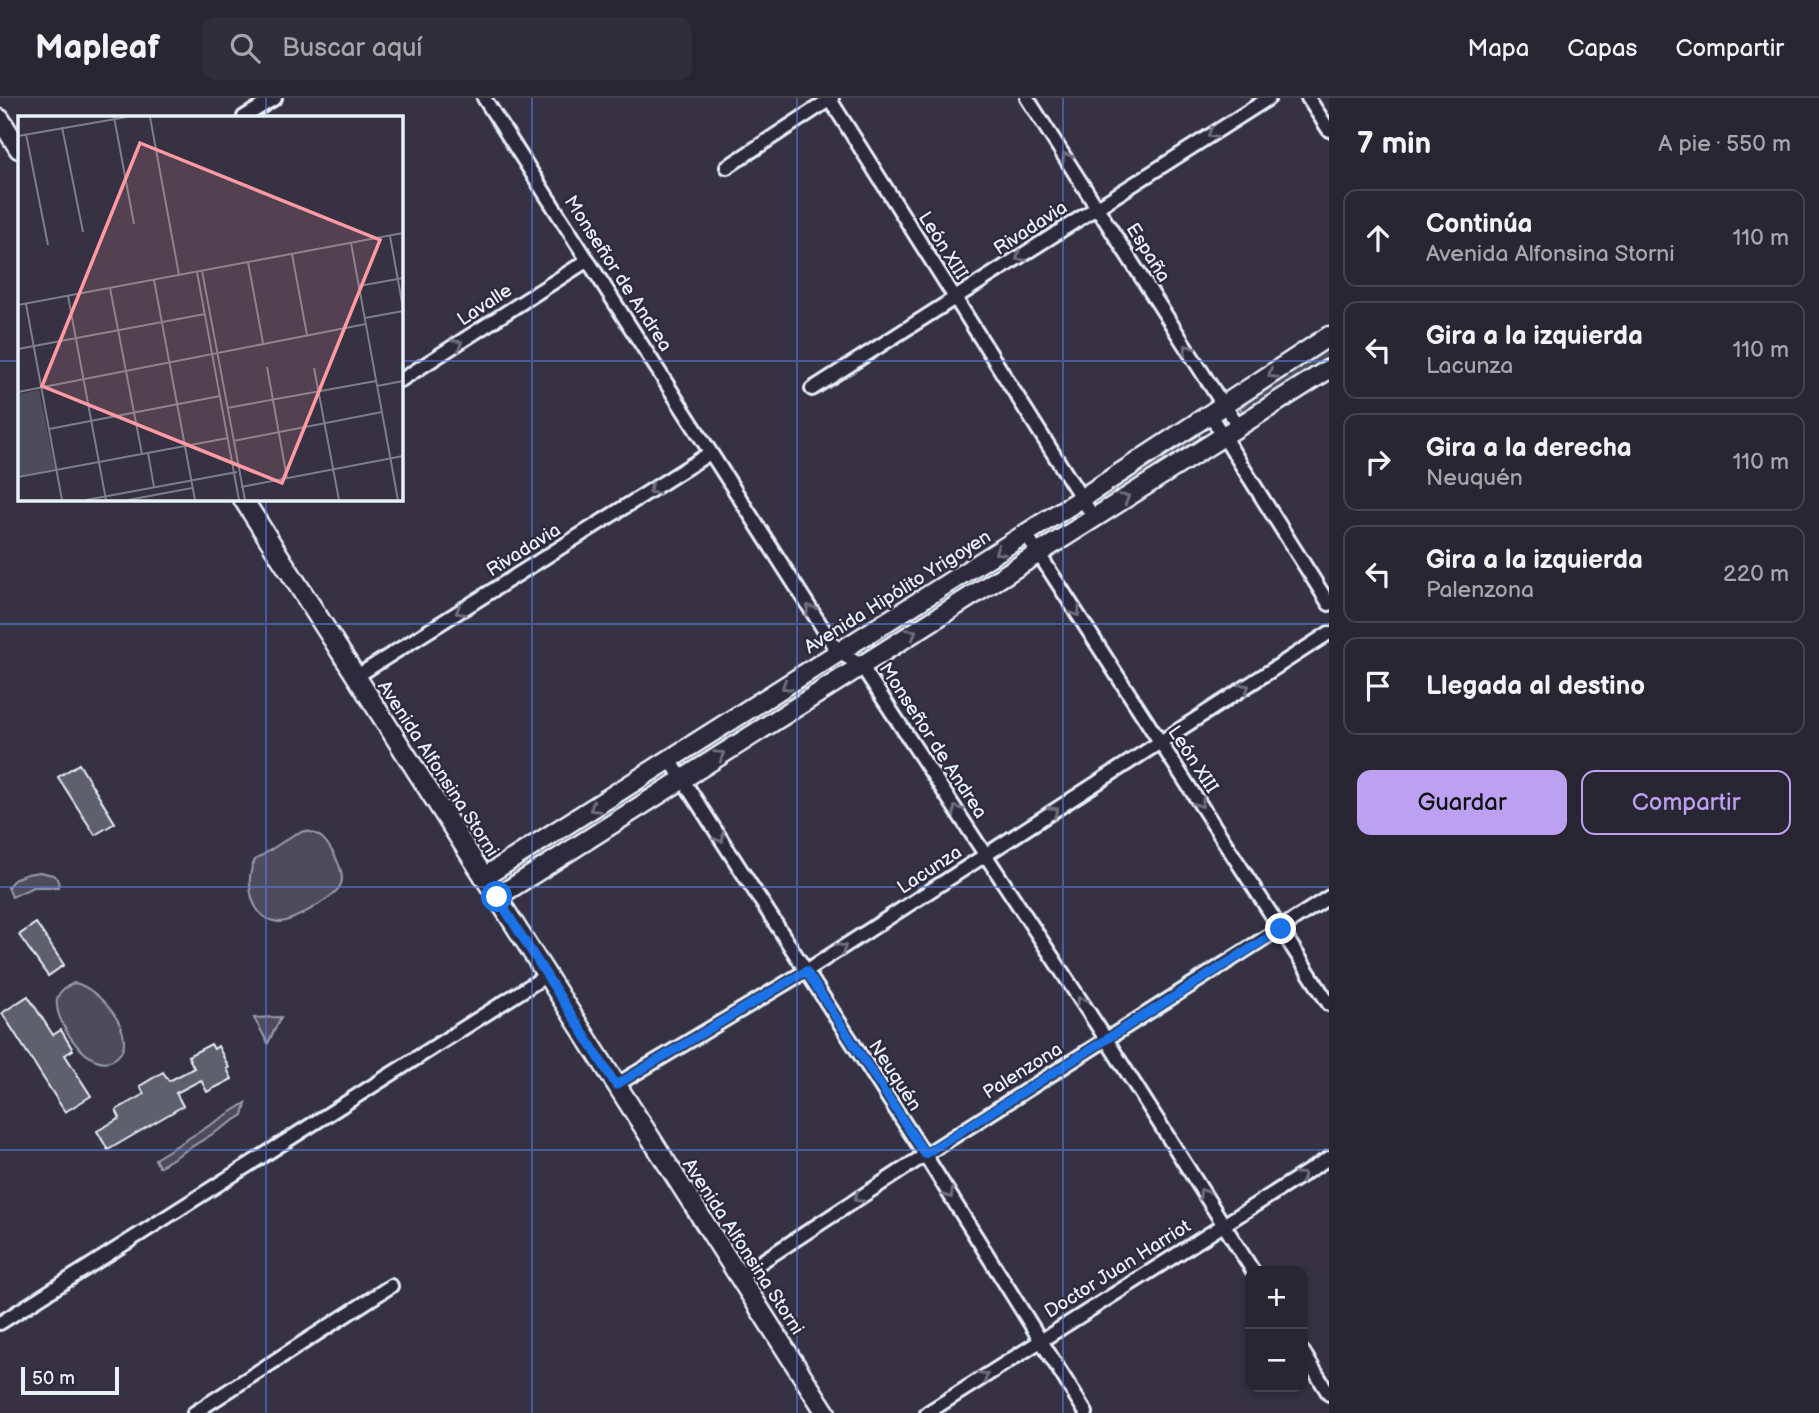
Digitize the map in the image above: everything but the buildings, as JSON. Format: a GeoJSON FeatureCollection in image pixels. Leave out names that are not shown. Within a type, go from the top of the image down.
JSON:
{"type":"FeatureCollection","features":[{"type":"Feature","properties":{"kind":"main road"},"geometry":{"type":"LineString","coordinates":[[0,119],[18,147]]}},
{"type":"Feature","properties":{"kind":"main road","name":"Avenida Hipólito Yrigoyen"},"geometry":{"type":"LineString","coordinates":[[484,877],[1026,534],[1329,336]]}},
{"type":"Feature","properties":{"kind":"main road"},"geometry":{"type":"LineString","coordinates":[[497,897],[1329,369]]}},
{"type":"Feature","properties":{"kind":"main road","name":"Avenida Alfonsina Storni"},"geometry":{"type":"LineString","coordinates":[[244,500],[826,1413]]}},
{"type":"Feature","properties":{"kind":"street"},"geometry":{"type":"LineString","coordinates":[[248,98],[256,111]]}},
{"type":"Feature","properties":{"kind":"street"},"geometry":{"type":"LineString","coordinates":[[246,116],[275,98]]}},
{"type":"Feature","properties":{"kind":"street","name":"Monseñor de Andrea"},"geometry":{"type":"LineString","coordinates":[[484,98],[838,652],[862,665],[1107,1040],[1249,1266]]}},
{"type":"Feature","properties":{"kind":"street"},"geometry":{"type":"LineString","coordinates":[[727,167],[830,98]]}},
{"type":"Feature","properties":{"kind":"street","name":"León XIII"},"geometry":{"type":"LineString","coordinates":[[830,98],[1094,518]]}},
{"type":"Feature","properties":{"kind":"street","name":"España"},"geometry":{"type":"LineString","coordinates":[[1027,98],[1097,206],[1217,410],[1223,436],[1329,604]]}},
{"type":"Feature","properties":{"kind":"street","name":"Rivadavia"},"geometry":{"type":"LineString","coordinates":[[812,389],[1269,98]]}},
{"type":"Feature","properties":{"kind":"street"},"geometry":{"type":"LineString","coordinates":[[1308,98],[1329,130]]}},
{"type":"Feature","properties":{"kind":"street","name":"Lavalle"},"geometry":{"type":"LineString","coordinates":[[402,379],[588,260]]}},
{"type":"Feature","properties":{"kind":"street","name":"España"},"geometry":{"type":"LineString","coordinates":[[1217,410],[1240,426]]}},
{"type":"Feature","properties":{"kind":"street","name":"Rivadavia"},"geometry":{"type":"LineString","coordinates":[[356,677],[710,453]]}},
{"type":"Feature","properties":{"kind":"street","name":"León XIII"},"geometry":{"type":"LineString","coordinates":[[1026,534],[1329,1004]]}},
{"type":"Feature","properties":{"kind":"street","name":"Lacunza"},"geometry":{"type":"LineString","coordinates":[[616,1085],[806,971],[1329,634]]}},
{"type":"Feature","properties":{"kind":"street","name":"Neuquén"},"geometry":{"type":"LineString","coordinates":[[670,760],[925,1154],[1086,1413]]}},
{"type":"Feature","properties":{"kind":"street","name":"Palenzona"},"geometry":{"type":"LineString","coordinates":[[737,1277],[1329,897]]}},
{"type":"Feature","properties":{"kind":"street"},"geometry":{"type":"LineString","coordinates":[[0,1323],[547,975]]}},
{"type":"Feature","properties":{"kind":"street","name":"Doctor Juan Harriot"},"geometry":{"type":"LineString","coordinates":[[927,1413],[1329,1157]]}},
{"type":"Feature","properties":{"kind":"street"},"geometry":{"type":"LineString","coordinates":[[194,1413],[391,1286]]}},
{"type":"Feature","properties":{"kind":"street"},"geometry":{"type":"LineString","coordinates":[[1308,1360],[1329,1394]]}},
{"type":"Feature","properties":{"kind":"shaded area"},"geometry":{"type":"Polygon","coordinates":[[[1329,348],[1329,360],[1244,414],[1239,406],[1329,348]]]}},
{"type":"Feature","properties":{"kind":"shaded area"},"geometry":{"type":"Polygon","coordinates":[[[1198,433],[1203,442],[1105,503],[1100,494],[1198,433]]]}},
{"type":"Feature","properties":{"kind":"shaded area"},"geometry":{"type":"Polygon","coordinates":[[[1019,545],[1024,553],[877,649],[872,640],[1019,545]]]}},
{"type":"Feature","properties":{"kind":"shaded area"},"geometry":{"type":"Polygon","coordinates":[[[832,665],[837,673],[690,768],[685,760],[832,665]]]}},
{"type":"Feature","properties":{"kind":"shaded area"},"geometry":{"type":"Polygon","coordinates":[[[655,777],[661,785],[513,880],[508,872],[655,777]]]}},
{"type":"Feature","properties":{"kind":"shaded area"},"geometry":{"type":"Polygon","coordinates":[[[305,831],[320,836],[330,848],[341,870],[341,884],[323,902],[303,914],[278,922],[269,919],[261,914],[252,897],[250,878],[255,860],[295,834],[305,831]]]}},
{"type":"Feature","properties":{"kind":"shaded area"},"geometry":{"type":"Polygon","coordinates":[[[40,872],[53,875],[58,879],[59,887],[33,887],[12,897],[8,887],[14,880],[26,874],[40,872]]]}},
{"type":"Feature","properties":{"kind":"shaded area"},"geometry":{"type":"Polygon","coordinates":[[[74,983],[94,993],[120,1024],[124,1036],[123,1047],[118,1056],[108,1062],[86,1054],[75,1044],[60,1018],[58,996],[74,983]]]}},
{"type":"Feature","properties":{"kind":"shaded area"},"geometry":{"type":"Polygon","coordinates":[[[281,1017],[268,1043],[254,1018],[281,1017]]]}},
{"type":"Feature","properties":{"kind":"shaded area"},"geometry":{"type":"Polygon","coordinates":[[[246,1103],[243,1115],[159,1167],[155,1159],[246,1103]]]}},
{"type":"Feature","properties":{"kind":"route"},"geometry":{"type":"LineString","coordinates":[[497,897],[616,1085],[806,971],[925,1154],[1281,929]]}}]}
